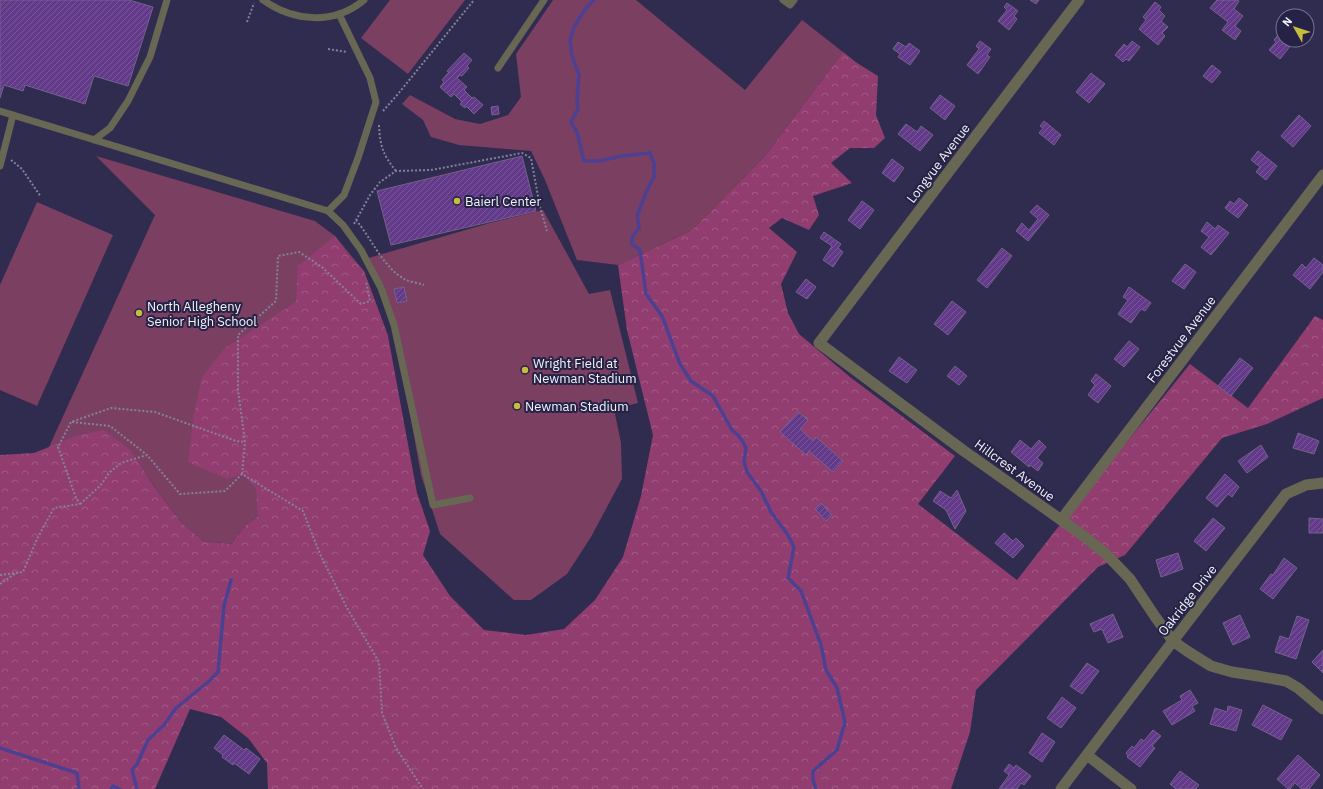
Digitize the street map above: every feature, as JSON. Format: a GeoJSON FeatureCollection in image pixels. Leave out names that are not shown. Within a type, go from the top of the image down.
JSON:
{"type":"FeatureCollection","features":[{"type":"Feature","properties":{"kind":"street","name":"Longvue Avenue"},"geometry":{"type":"LineString","coordinates":[[819,343],[1079,0]]}},
{"type":"Feature","properties":{"kind":"street","name":"Forestvue Avenue"},"geometry":{"type":"LineString","coordinates":[[1061,520],[1323,174]]}},
{"type":"Feature","properties":{"kind":"street","name":"Hillcrest Avenue"},"geometry":{"type":"LineString","coordinates":[[819,343],[964,451],[1081,534],[1106,554],[1130,578],[1173,641],[1187,652],[1210,666],[1232,672],[1286,681],[1298,688],[1323,709]]}},
{"type":"Feature","properties":{"kind":"street","name":"Oakridge Drive"},"geometry":{"type":"LineString","coordinates":[[1061,789],[1286,494],[1306,484],[1323,483]]}},
{"type":"Feature","properties":{"kind":"street"},"geometry":{"type":"LineString","coordinates":[[1087,755],[1132,789]]}},
{"type":"Feature","properties":{"kind":"lane"},"geometry":{"type":"LineString","coordinates":[[94,140],[110,128],[128,101],[150,57],[167,0]]}},
{"type":"Feature","properties":{"kind":"lane"},"geometry":{"type":"LineString","coordinates":[[263,0],[278,10],[299,17],[320,18],[339,14],[356,6],[364,0]]}},
{"type":"Feature","properties":{"kind":"lane"},"geometry":{"type":"LineString","coordinates":[[498,68],[544,0]]}},
{"type":"Feature","properties":{"kind":"lane"},"geometry":{"type":"LineString","coordinates":[[783,0],[790,5],[794,0]]}},
{"type":"Feature","properties":{"kind":"lane"},"geometry":{"type":"LineString","coordinates":[[328,210],[344,195],[376,102],[370,78],[339,14]]}},
{"type":"Feature","properties":{"kind":"lane"},"geometry":{"type":"LineString","coordinates":[[0,112],[328,210],[343,225],[361,250],[381,288],[394,325],[432,505],[470,498]]}},
{"type":"Feature","properties":{"kind":"lane"},"geometry":{"type":"LineString","coordinates":[[0,166],[13,115]]}},
{"type":"Feature","properties":{"kind":"path"},"geometry":{"type":"LineString","coordinates":[[247,22],[255,0]]}},
{"type":"Feature","properties":{"kind":"path"},"geometry":{"type":"LineString","coordinates":[[381,113],[474,0]]}},
{"type":"Feature","properties":{"kind":"path"},"geometry":{"type":"LineString","coordinates":[[379,123],[379,142],[386,159],[396,171]]}},
{"type":"Feature","properties":{"kind":"path"},"geometry":{"type":"LineString","coordinates":[[349,233],[370,195],[380,182],[396,171],[431,170],[522,153],[531,158],[540,207],[547,230]]}},
{"type":"Feature","properties":{"kind":"path"},"geometry":{"type":"LineString","coordinates":[[3,154],[22,169],[41,197]]}},
{"type":"Feature","properties":{"kind":"path"},"geometry":{"type":"LineString","coordinates":[[356,220],[394,272],[407,280],[424,284]]}},
{"type":"Feature","properties":{"kind":"path"},"geometry":{"type":"LineString","coordinates":[[71,422],[110,426],[147,455],[180,494],[225,490],[242,474],[245,442],[238,390],[238,335],[276,301],[278,256],[299,252],[322,267],[360,304],[370,301],[366,279]]}},
{"type":"Feature","properties":{"kind":"path"},"geometry":{"type":"LineString","coordinates":[[80,504],[76,498],[58,447],[71,422],[111,408],[155,412],[236,441],[245,442]]}},
{"type":"Feature","properties":{"kind":"path"},"geometry":{"type":"LineString","coordinates":[[0,575],[23,572],[37,539],[54,508],[80,504],[100,486],[110,472],[121,463],[147,455]]}},
{"type":"Feature","properties":{"kind":"path"},"geometry":{"type":"LineString","coordinates":[[242,474],[303,511],[320,554],[347,608],[379,662],[382,713],[396,748],[423,789]]}},
{"type":"Feature","properties":{"kind":"path"},"geometry":{"type":"LineString","coordinates":[[0,584],[16,573]]}},
{"type":"Feature","properties":{"kind":"shaded area"},"geometry":{"type":"Polygon","coordinates":[[[390,0],[465,0],[408,74],[361,38],[390,0]]]}},
{"type":"Feature","properties":{"kind":"shaded area"},"geometry":{"type":"Polygon","coordinates":[[[553,0],[636,0],[745,90],[802,20],[843,52],[764,157],[692,230],[618,265],[577,260],[545,180],[531,151],[459,145],[431,137],[423,120],[402,104],[410,95],[455,119],[480,124],[508,115],[521,97],[516,54],[553,0]]]}},
{"type":"Feature","properties":{"kind":"shaded area"},"geometry":{"type":"Polygon","coordinates":[[[96,156],[315,221],[335,236],[364,271],[388,336],[258,508],[258,516],[245,526],[231,544],[203,541],[181,522],[146,475],[49,447],[155,215],[96,156]]]}},
{"type":"Feature","properties":{"kind":"shaded area"},"geometry":{"type":"Polygon","coordinates":[[[37,202],[113,235],[37,406],[0,390],[0,285],[37,202]]]}},
{"type":"Feature","properties":{"kind":"shaded area","name":"Newman Stadium"},"geometry":{"type":"Polygon","coordinates":[[[543,210],[589,294],[610,290],[638,403],[614,409],[621,443],[622,479],[591,537],[567,574],[531,600],[514,600],[440,534],[421,475],[394,325],[365,259],[490,223],[543,210]]]}},
{"type":"Feature","properties":{"kind":"green space"},"geometry":{"type":"Polygon","coordinates":[[[843,52],[878,76],[876,115],[885,138],[874,148],[850,148],[831,163],[852,183],[813,196],[819,215],[809,230],[782,218],[769,228],[797,252],[781,284],[788,313],[799,334],[850,377],[955,456],[918,504],[1017,580],[1190,364],[1248,408],[1315,316],[1323,320],[1323,398],[1267,424],[1222,438],[1125,555],[1098,567],[976,690],[970,732],[951,789],[268,789],[267,763],[248,738],[221,717],[190,709],[155,789],[0,789],[0,455],[34,453],[79,435],[104,430],[130,450],[151,482],[181,522],[203,541],[231,544],[245,526],[258,516],[256,488],[242,474],[227,479],[188,462],[194,414],[202,377],[225,348],[296,302],[298,266],[335,236],[349,256],[364,271],[388,336],[417,493],[430,531],[423,555],[450,596],[484,630],[526,635],[564,629],[595,600],[623,557],[641,496],[653,435],[627,330],[618,265],[692,230],[764,157],[843,52]]]}},
{"type":"Feature","properties":{"kind":"building"},"geometry":{"type":"Polygon","coordinates":[[[0,0],[129,0],[153,7],[128,86],[94,76],[85,104],[25,85],[23,91],[4,85],[0,98],[0,0]]]}},
{"type":"Feature","properties":{"kind":"building"},"geometry":{"type":"Polygon","coordinates":[[[1030,0],[1039,0],[1036,4],[1030,0]]]}},
{"type":"Feature","properties":{"kind":"building"},"geometry":{"type":"Polygon","coordinates":[[[1217,0],[1239,1],[1234,9],[1243,16],[1235,26],[1241,31],[1235,40],[1222,30],[1228,22],[1210,8],[1217,0]]]}},
{"type":"Feature","properties":{"kind":"building"},"geometry":{"type":"Polygon","coordinates":[[[1155,2],[1161,7],[1159,10],[1165,16],[1161,21],[1168,27],[1162,33],[1165,36],[1158,45],[1139,29],[1146,20],[1143,17],[1155,2]]]}},
{"type":"Feature","properties":{"kind":"building"},"geometry":{"type":"Polygon","coordinates":[[[1007,3],[1018,11],[1014,16],[1017,19],[1009,30],[998,21],[1007,10],[1004,7],[1007,3]]]}},
{"type":"Feature","properties":{"kind":"building"},"geometry":{"type":"Polygon","coordinates":[[[980,41],[991,49],[987,55],[990,57],[978,74],[967,65],[979,49],[976,46],[980,41]]]}},
{"type":"Feature","properties":{"kind":"building"},"geometry":{"type":"Polygon","coordinates":[[[1132,41],[1140,47],[1129,61],[1126,59],[1123,62],[1115,55],[1124,44],[1127,47],[1132,41]]]}},
{"type":"Feature","properties":{"kind":"building"},"geometry":{"type":"Polygon","coordinates":[[[898,42],[906,47],[909,43],[920,51],[910,65],[898,57],[900,54],[893,49],[898,42]]]}},
{"type":"Feature","properties":{"kind":"building"},"geometry":{"type":"Polygon","coordinates":[[[1275,43],[1275,48],[1289,48],[1280,59],[1269,50],[1275,43]]]}},
{"type":"Feature","properties":{"kind":"building"},"geometry":{"type":"Polygon","coordinates":[[[464,53],[472,60],[467,66],[469,68],[462,76],[460,75],[457,78],[467,87],[464,90],[472,98],[474,97],[483,105],[474,114],[466,106],[465,108],[460,104],[462,102],[454,94],[451,97],[440,87],[444,82],[442,80],[449,72],[447,71],[464,53]]]}},
{"type":"Feature","properties":{"kind":"building"},"geometry":{"type":"Polygon","coordinates":[[[1212,65],[1221,72],[1212,83],[1203,76],[1212,65]]]}},
{"type":"Feature","properties":{"kind":"building"},"geometry":{"type":"Polygon","coordinates":[[[1091,73],[1105,84],[1089,103],[1076,92],[1091,73]]]}},
{"type":"Feature","properties":{"kind":"building"},"geometry":{"type":"Polygon","coordinates":[[[940,95],[955,106],[945,120],[930,108],[940,95]]]}},
{"type":"Feature","properties":{"kind":"building"},"geometry":{"type":"Polygon","coordinates":[[[498,106],[499,114],[492,115],[491,107],[498,106]]]}},
{"type":"Feature","properties":{"kind":"building"},"geometry":{"type":"Polygon","coordinates":[[[1299,115],[1311,126],[1293,147],[1281,136],[1299,115]]]}},
{"type":"Feature","properties":{"kind":"building"},"geometry":{"type":"Polygon","coordinates":[[[1044,121],[1061,135],[1054,145],[1039,133],[1043,128],[1040,126],[1044,121]]]}},
{"type":"Feature","properties":{"kind":"building"},"geometry":{"type":"Polygon","coordinates":[[[906,124],[917,132],[921,126],[933,135],[920,151],[898,134],[906,124]]]}},
{"type":"Feature","properties":{"kind":"building"},"geometry":{"type":"Polygon","coordinates":[[[1258,151],[1277,166],[1266,180],[1256,172],[1260,167],[1251,160],[1258,151]]]}},
{"type":"Feature","properties":{"kind":"building","name":"Baierl Center"},"geometry":{"type":"Polygon","coordinates":[[[522,156],[536,211],[391,245],[377,191],[522,156]]]}},
{"type":"Feature","properties":{"kind":"building"},"geometry":{"type":"Polygon","coordinates":[[[892,159],[904,168],[894,182],[882,173],[892,159]]]}},
{"type":"Feature","properties":{"kind":"building"},"geometry":{"type":"Polygon","coordinates":[[[1239,198],[1248,205],[1238,218],[1225,208],[1230,201],[1234,204],[1239,198]]]}},
{"type":"Feature","properties":{"kind":"building"},"geometry":{"type":"Polygon","coordinates":[[[862,201],[874,210],[860,229],[848,220],[862,201]]]}},
{"type":"Feature","properties":{"kind":"building"},"geometry":{"type":"Polygon","coordinates":[[[1037,205],[1049,215],[1028,241],[1016,231],[1022,223],[1029,230],[1038,219],[1030,212],[1037,205]]]}},
{"type":"Feature","properties":{"kind":"building"},"geometry":{"type":"Polygon","coordinates":[[[1207,222],[1215,229],[1218,225],[1229,233],[1211,255],[1201,247],[1209,237],[1201,231],[1207,222]]]}},
{"type":"Feature","properties":{"kind":"building"},"geometry":{"type":"Polygon","coordinates":[[[824,232],[841,244],[838,248],[843,252],[833,267],[823,260],[832,246],[820,238],[824,232]]]}},
{"type":"Feature","properties":{"kind":"building"},"geometry":{"type":"Polygon","coordinates":[[[1002,248],[1012,256],[987,288],[977,280],[1002,248]]]}},
{"type":"Feature","properties":{"kind":"building"},"geometry":{"type":"Polygon","coordinates":[[[1314,258],[1323,265],[1323,272],[1310,289],[1293,275],[1302,264],[1306,268],[1314,258]]]}},
{"type":"Feature","properties":{"kind":"building"},"geometry":{"type":"Polygon","coordinates":[[[1185,264],[1196,272],[1184,289],[1172,281],[1185,264]]]}},
{"type":"Feature","properties":{"kind":"building"},"geometry":{"type":"Polygon","coordinates":[[[806,279],[816,287],[807,299],[796,292],[806,279]]]}},
{"type":"Feature","properties":{"kind":"building"},"geometry":{"type":"Polygon","coordinates":[[[404,287],[407,301],[397,303],[394,289],[404,287]]]}},
{"type":"Feature","properties":{"kind":"building"},"geometry":{"type":"Polygon","coordinates":[[[1129,287],[1151,303],[1145,311],[1141,309],[1131,323],[1118,314],[1128,300],[1123,297],[1129,287]]]}},
{"type":"Feature","properties":{"kind":"building"},"geometry":{"type":"Polygon","coordinates":[[[952,301],[966,312],[948,335],[934,324],[952,301]]]}},
{"type":"Feature","properties":{"kind":"building"},"geometry":{"type":"Polygon","coordinates":[[[1129,341],[1139,349],[1124,367],[1114,359],[1129,341]]]}},
{"type":"Feature","properties":{"kind":"building"},"geometry":{"type":"Polygon","coordinates":[[[899,357],[917,370],[907,383],[889,371],[899,357]]]}},
{"type":"Feature","properties":{"kind":"building"},"geometry":{"type":"Polygon","coordinates":[[[1240,358],[1253,368],[1231,396],[1218,386],[1240,358]]]}},
{"type":"Feature","properties":{"kind":"building"},"geometry":{"type":"Polygon","coordinates":[[[955,366],[967,376],[959,385],[947,376],[955,366]]]}},
{"type":"Feature","properties":{"kind":"building"},"geometry":{"type":"Polygon","coordinates":[[[1096,374],[1111,386],[1098,403],[1088,395],[1095,385],[1091,381],[1096,374]]]}},
{"type":"Feature","properties":{"kind":"building"},"geometry":{"type":"Polygon","coordinates":[[[798,412],[808,420],[800,429],[813,441],[816,437],[843,461],[833,472],[809,451],[806,455],[780,432],[798,412]]]}},
{"type":"Feature","properties":{"kind":"building"},"geometry":{"type":"Polygon","coordinates":[[[1298,433],[1319,441],[1314,454],[1293,448],[1298,433]]]}},
{"type":"Feature","properties":{"kind":"building"},"geometry":{"type":"Polygon","coordinates":[[[1020,440],[1031,449],[1039,440],[1046,447],[1037,458],[1043,463],[1038,471],[1030,465],[1029,467],[1011,452],[1020,440]]]}},
{"type":"Feature","properties":{"kind":"building"},"geometry":{"type":"Polygon","coordinates":[[[1261,445],[1268,457],[1247,473],[1238,461],[1261,445]]]}},
{"type":"Feature","properties":{"kind":"building"},"geometry":{"type":"Polygon","coordinates":[[[1225,474],[1239,487],[1232,497],[1228,494],[1217,507],[1206,498],[1225,474]]]}},
{"type":"Feature","properties":{"kind":"building"},"geometry":{"type":"Polygon","coordinates":[[[957,490],[966,511],[955,529],[946,510],[933,501],[940,491],[951,498],[957,490]]]}},
{"type":"Feature","properties":{"kind":"building"},"geometry":{"type":"Polygon","coordinates":[[[821,503],[832,515],[826,521],[815,509],[821,503]]]}},
{"type":"Feature","properties":{"kind":"building"},"geometry":{"type":"Polygon","coordinates":[[[1213,518],[1225,528],[1206,551],[1194,541],[1213,518]]]}},
{"type":"Feature","properties":{"kind":"building"},"geometry":{"type":"Polygon","coordinates":[[[1309,518],[1323,519],[1323,533],[1309,533],[1309,518]]]}},
{"type":"Feature","properties":{"kind":"building"},"geometry":{"type":"Polygon","coordinates":[[[1004,533],[1013,541],[1016,538],[1024,546],[1013,558],[995,543],[1004,533]]]}},
{"type":"Feature","properties":{"kind":"building"},"geometry":{"type":"Polygon","coordinates":[[[1178,553],[1183,569],[1161,577],[1156,560],[1178,553]]]}},
{"type":"Feature","properties":{"kind":"building"},"geometry":{"type":"Polygon","coordinates":[[[1284,558],[1297,568],[1273,599],[1260,589],[1271,574],[1273,575],[1284,558]]]}},
{"type":"Feature","properties":{"kind":"building"},"geometry":{"type":"Polygon","coordinates":[[[1113,614],[1123,637],[1108,643],[1102,629],[1094,632],[1090,624],[1113,614]]]}},
{"type":"Feature","properties":{"kind":"building"},"geometry":{"type":"Polygon","coordinates":[[[1240,615],[1250,637],[1233,645],[1223,623],[1240,615]]]}},
{"type":"Feature","properties":{"kind":"building"},"geometry":{"type":"Polygon","coordinates":[[[1297,616],[1309,620],[1296,659],[1275,652],[1280,636],[1289,639],[1297,616]]]}},
{"type":"Feature","properties":{"kind":"building"},"geometry":{"type":"Polygon","coordinates":[[[1323,650],[1323,673],[1312,662],[1323,650]]]}},
{"type":"Feature","properties":{"kind":"building"},"geometry":{"type":"Polygon","coordinates":[[[1087,663],[1099,671],[1082,694],[1070,686],[1087,663]]]}},
{"type":"Feature","properties":{"kind":"building"},"geometry":{"type":"Polygon","coordinates":[[[1190,690],[1198,703],[1192,706],[1195,711],[1172,725],[1163,711],[1182,700],[1180,696],[1190,690]]]}},
{"type":"Feature","properties":{"kind":"building"},"geometry":{"type":"Polygon","coordinates":[[[1062,697],[1076,708],[1061,728],[1047,718],[1062,697]]]}},
{"type":"Feature","properties":{"kind":"building"},"geometry":{"type":"Polygon","coordinates":[[[1263,705],[1292,720],[1281,740],[1252,725],[1263,705]]]}},
{"type":"Feature","properties":{"kind":"building"},"geometry":{"type":"Polygon","coordinates":[[[1228,706],[1242,710],[1236,731],[1210,724],[1215,708],[1227,712],[1228,706]]]}},
{"type":"Feature","properties":{"kind":"building"},"geometry":{"type":"Polygon","coordinates":[[[1153,730],[1161,736],[1152,746],[1155,748],[1140,767],[1127,757],[1128,756],[1126,753],[1132,746],[1134,748],[1141,739],[1144,741],[1153,730]]]}},
{"type":"Feature","properties":{"kind":"building"},"geometry":{"type":"Polygon","coordinates":[[[1042,733],[1055,742],[1042,762],[1029,753],[1042,733]]]}},
{"type":"Feature","properties":{"kind":"building"},"geometry":{"type":"Polygon","coordinates":[[[224,735],[244,750],[246,748],[260,759],[249,774],[234,763],[233,765],[222,757],[223,755],[214,748],[224,735]]]}},
{"type":"Feature","properties":{"kind":"building"},"geometry":{"type":"Polygon","coordinates":[[[1298,755],[1320,775],[1309,789],[1302,789],[1295,783],[1290,789],[1288,789],[1277,779],[1298,755]]]}},
{"type":"Feature","properties":{"kind":"building"},"geometry":{"type":"Polygon","coordinates":[[[1009,764],[1014,768],[1016,765],[1031,776],[1024,785],[1021,783],[1017,789],[999,789],[1009,775],[1004,771],[1009,764]]]}},
{"type":"Feature","properties":{"kind":"building"},"geometry":{"type":"Polygon","coordinates":[[[1180,771],[1199,785],[1196,789],[1176,789],[1170,784],[1180,771]]]}},
{"type":"Feature","properties":{"kind":"waterway"},"geometry":{"type":"LineString","coordinates":[[594,0],[586,8],[574,27],[570,40],[572,56],[579,75],[577,98],[578,109],[571,122],[577,132],[584,161],[600,161],[621,156],[650,153],[654,163],[654,177],[647,190],[637,216],[639,228],[632,237],[632,244],[640,250],[646,294],[662,316],[680,364],[691,381],[713,396],[732,430],[743,442],[746,448],[744,461],[747,472],[761,491],[771,512],[788,535],[794,547],[788,578],[801,591],[821,645],[826,670],[837,688],[845,722],[837,750],[813,771],[813,780],[816,789]]}},
{"type":"Feature","properties":{"kind":"waterway"},"geometry":{"type":"LineString","coordinates":[[137,789],[132,770],[137,764],[148,740],[164,725],[176,708],[218,672],[224,606],[231,580]]}},
{"type":"Feature","properties":{"kind":"waterway"},"geometry":{"type":"LineString","coordinates":[[0,748],[77,773],[79,789]]}},
{"type":"Feature","properties":{"kind":"waterway"},"geometry":{"type":"LineString","coordinates":[[111,789],[113,786],[120,789]]}},
{"type":"Feature","properties":{"kind":"place","name":"Baierl Center"},"geometry":{"type":"Point","coordinates":[457,201]}},
{"type":"Feature","properties":{"kind":"place","name":"North Allegheny Senior High School"},"geometry":{"type":"Point","coordinates":[139,313]}},
{"type":"Feature","properties":{"kind":"place","name":"Wright Field at Newman Stadium"},"geometry":{"type":"Point","coordinates":[525,370]}},
{"type":"Feature","properties":{"kind":"place","name":"Newman Stadium"},"geometry":{"type":"Point","coordinates":[517,406]}}]}
